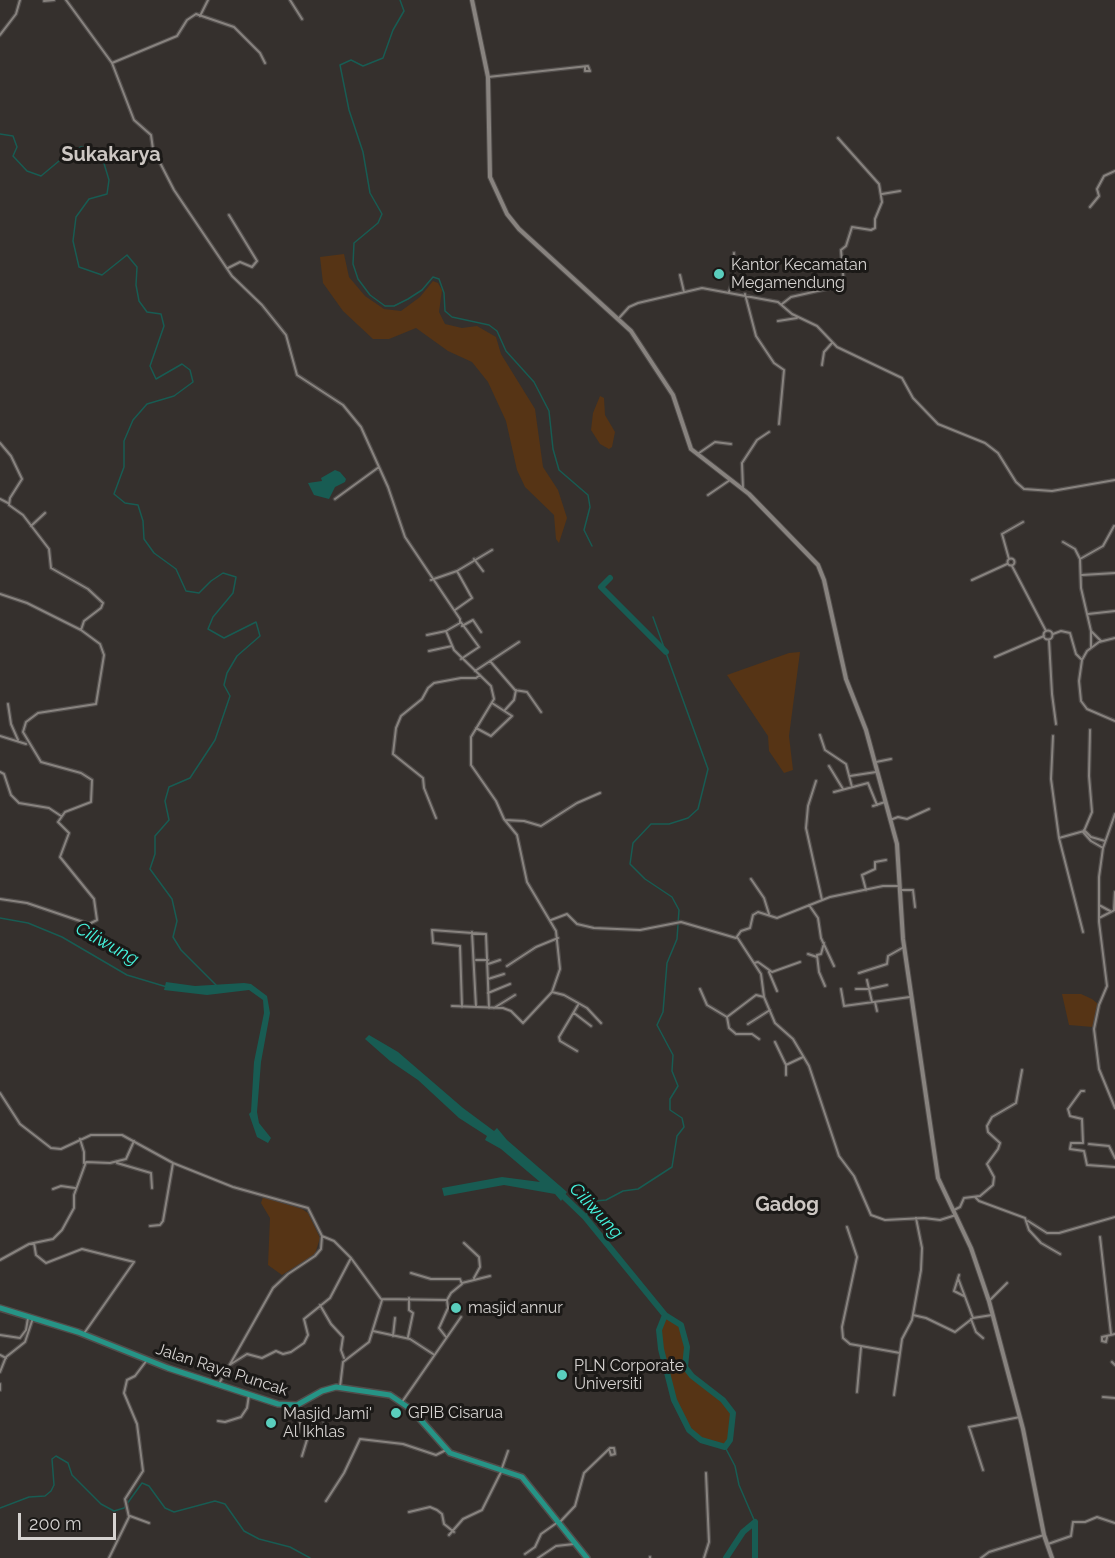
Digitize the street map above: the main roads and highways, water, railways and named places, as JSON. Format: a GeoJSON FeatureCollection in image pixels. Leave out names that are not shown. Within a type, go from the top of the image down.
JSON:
{"type":"FeatureCollection","features":[{"type":"Feature","properties":{"kind":"highway","name":"Jalan Raya Puncak"},"geometry":{"type":"LineString","coordinates":[[0,1308],[83,1334],[218,1385],[290,1406],[303,1403],[326,1389],[340,1386],[384,1393],[402,1402],[446,1450],[462,1458],[502,1469],[526,1481],[587,1558]]}},
{"type":"Feature","properties":{"kind":"water"},"geometry":{"type":"Polygon","coordinates":[[[335,470],[346,479],[345,482],[335,487],[329,499],[314,495],[308,483],[322,481],[321,478],[335,470]]]}},
{"type":"Feature","properties":{"kind":"water"},"geometry":{"type":"Polygon","coordinates":[[[166,982],[195,986],[244,983],[251,984],[267,996],[270,1013],[261,1062],[257,1112],[259,1123],[271,1138],[268,1143],[257,1137],[249,1114],[254,1062],[264,1013],[263,1000],[249,990],[207,995],[164,990],[166,982]]]}},
{"type":"Feature","properties":{"kind":"water"},"geometry":{"type":"Polygon","coordinates":[[[369,1035],[398,1052],[463,1108],[494,1131],[497,1128],[507,1140],[567,1192],[561,1201],[555,1194],[504,1185],[444,1196],[442,1188],[502,1177],[540,1182],[501,1149],[485,1140],[487,1136],[459,1118],[418,1080],[390,1061],[365,1039],[369,1035]]]}},
{"type":"Feature","properties":{"kind":"waterway"},"geometry":{"type":"LineString","coordinates":[[400,0],[404,11],[393,30],[383,58],[363,66],[351,60],[340,65],[349,110],[363,152],[370,193],[382,214],[378,223],[354,243],[353,264],[358,279],[370,295],[385,306],[394,306],[408,299],[422,290],[433,277],[439,279],[444,293],[445,311],[452,317],[489,325],[497,331],[506,351],[534,382],[549,411],[553,449],[559,470],[588,495],[590,507],[584,530],[592,546]]}},
{"type":"Feature","properties":{"kind":"waterway"},"geometry":{"type":"LineString","coordinates":[[0,134],[13,136],[17,147],[13,156],[27,171],[41,176],[71,151],[81,147],[92,149],[103,160],[109,180],[107,194],[89,199],[76,217],[73,241],[79,267],[102,275],[127,255],[137,267],[136,285],[139,301],[147,312],[161,314],[164,326],[150,366],[156,379],[182,364],[190,370],[193,382],[174,396],[147,404],[133,420],[124,441],[124,467],[114,494],[125,503],[138,505],[143,521],[144,539],[154,553],[176,569],[186,591],[199,593],[223,573],[236,577],[233,593],[213,617],[208,629],[224,638],[256,622],[260,636],[237,656],[227,673],[224,685],[230,696],[215,740],[190,778],[169,787],[165,801],[169,820],[155,836],[155,854],[150,869],[172,899],[177,921],[173,937],[181,950],[217,986]]}},
{"type":"Feature","properties":{"kind":"waterway"},"geometry":{"type":"LineString","coordinates":[[610,578],[601,587],[666,652]]}},
{"type":"Feature","properties":{"kind":"waterway"},"geometry":{"type":"LineString","coordinates":[[585,1217],[595,1201],[606,1200],[623,1191],[638,1189],[672,1167],[677,1136],[684,1127],[682,1118],[670,1110],[670,1099],[678,1086],[672,1071],[673,1055],[657,1025],[663,1012],[667,963],[677,939],[679,910],[672,897],[645,879],[630,864],[633,843],[651,824],[669,824],[688,818],[698,809],[708,769],[653,617]]}},
{"type":"Feature","properties":{"kind":"waterway","name":"Ciliwung"},"geometry":{"type":"LineString","coordinates":[[0,918],[28,923],[62,937],[127,975],[167,987]]}},
{"type":"Feature","properties":{"kind":"waterway","name":"Ciliwung"},"geometry":{"type":"LineString","coordinates":[[558,1191],[585,1217],[665,1315],[681,1325],[687,1347],[685,1367],[692,1376],[723,1400],[733,1413],[730,1440],[725,1447],[701,1440],[689,1430],[674,1400],[661,1349],[659,1330],[665,1315]]}},
{"type":"Feature","properties":{"kind":"waterway","name":"Ciliwung"},"geometry":{"type":"LineString","coordinates":[[725,1447],[735,1466],[739,1485],[755,1522]]}},
{"type":"Feature","properties":{"kind":"waterway"},"geometry":{"type":"LineString","coordinates":[[0,1508],[29,1497],[45,1496],[51,1491],[54,1485],[52,1459],[56,1456],[68,1463],[72,1475],[101,1504],[114,1511],[124,1508],[142,1483],[149,1486],[165,1508],[174,1512],[215,1501],[225,1504],[244,1531],[259,1539],[290,1547],[310,1558]]}},
{"type":"Feature","properties":{"kind":"waterway"},"geometry":{"type":"LineString","coordinates":[[755,1522],[755,1558]]}},
{"type":"Feature","properties":{"kind":"waterway"},"geometry":{"type":"LineString","coordinates":[[726,1558],[743,1532],[755,1522]]}},
{"type":"Feature","properties":{"kind":"place","name":"Kantor Kecamatan Megamendung"},"geometry":{"type":"Point","coordinates":[719,274]}},
{"type":"Feature","properties":{"kind":"place","name":"masjid annur"},"geometry":{"type":"Point","coordinates":[456,1308]}},
{"type":"Feature","properties":{"kind":"place","name":"PLN Corporate Universiti"},"geometry":{"type":"Point","coordinates":[562,1375]}},
{"type":"Feature","properties":{"kind":"place","name":"GPIB Cisarua"},"geometry":{"type":"Point","coordinates":[396,1413]}},
{"type":"Feature","properties":{"kind":"place","name":"Masjid Jami' Al Ikhlas"},"geometry":{"type":"Point","coordinates":[271,1423]}},
{"type":"Feature","properties":{"kind":"district","name":"Sukakarya"},"geometry":{"type":"Point","coordinates":[111,155]}},
{"type":"Feature","properties":{"kind":"district","name":"Gadog"},"geometry":{"type":"Point","coordinates":[787,1205]}}]}
